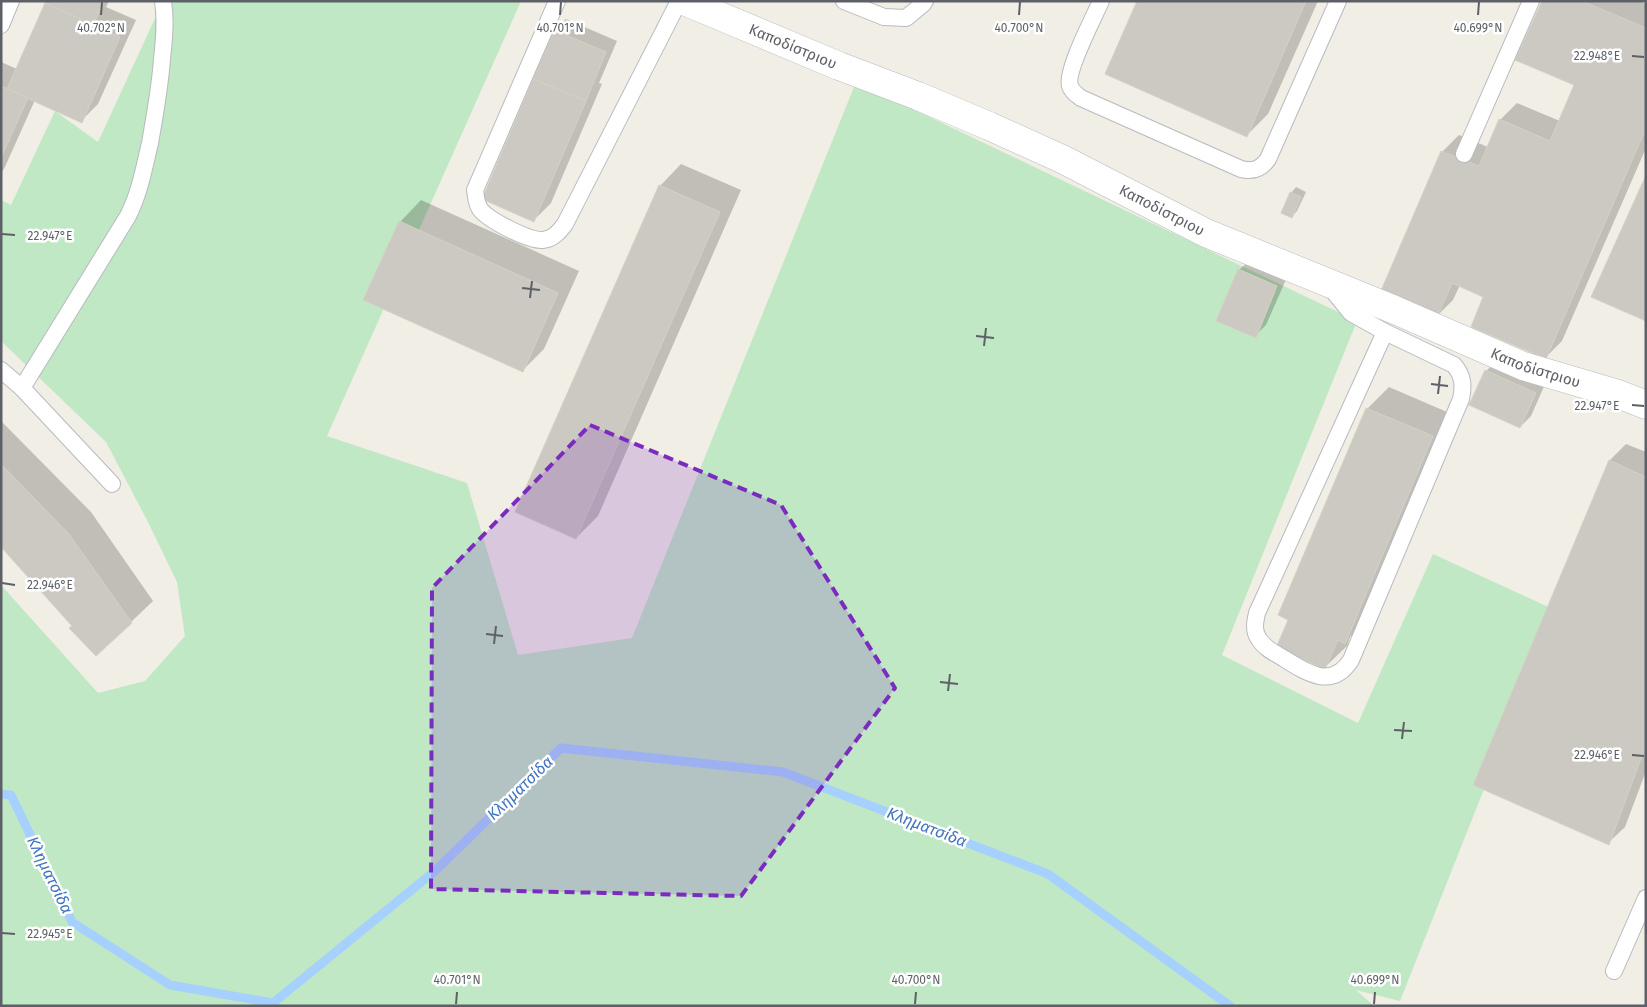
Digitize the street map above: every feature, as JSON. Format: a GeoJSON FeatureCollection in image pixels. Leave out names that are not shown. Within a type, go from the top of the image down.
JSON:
{"type":"FeatureCollection","features":[{"type":"Feature","properties":{"kind":"street","name":"Καποδίστριου"},"geometry":{"type":"LineString","coordinates":[[684,1],[839,66],[990,126],[1062,159],[1206,233],[1327,284],[1395,310],[1522,366],[1618,394],[1646,406]]}},
{"type":"Feature","properties":{"kind":"lane"},"geometry":{"type":"LineString","coordinates":[[1,25],[11,1]]}},
{"type":"Feature","properties":{"kind":"lane"},"geometry":{"type":"LineString","coordinates":[[22,388],[136,200],[160,92],[164,37],[162,1]]}},
{"type":"Feature","properties":{"kind":"lane"},"geometry":{"type":"LineString","coordinates":[[557,1],[475,190],[479,207],[484,214],[535,240],[544,240],[552,237],[565,224],[679,1]]}},
{"type":"Feature","properties":{"kind":"lane"},"geometry":{"type":"LineString","coordinates":[[844,1],[884,17],[906,18],[925,1]]}},
{"type":"Feature","properties":{"kind":"lane"},"geometry":{"type":"LineString","coordinates":[[1101,1],[1070,71],[1070,86],[1075,93],[1081,98],[1249,171],[1257,170],[1264,166],[1268,159],[1338,1]]}},
{"type":"Feature","properties":{"kind":"lane"},"geometry":{"type":"LineString","coordinates":[[1464,154],[1531,1]]}},
{"type":"Feature","properties":{"kind":"lane"},"geometry":{"type":"LineString","coordinates":[[1327,284],[1348,310],[1385,332],[1454,366],[1460,372],[1463,390],[1351,660],[1339,674],[1322,677],[1307,673],[1264,646],[1258,639],[1255,622],[1257,613],[1385,332]]}},
{"type":"Feature","properties":{"kind":"lane"},"geometry":{"type":"LineString","coordinates":[[1,370],[22,388],[112,484]]}},
{"type":"Feature","properties":{"kind":"lane"},"geometry":{"type":"LineString","coordinates":[[1614,971],[1646,898]]}},
{"type":"Feature","properties":{"kind":"highlighted area"},"geometry":{"type":"Polygon","coordinates":[[[590,425],[781,505],[895,688],[741,896],[431,889],[432,588],[590,425]]]}},
{"type":"Feature","properties":{"kind":"green space"},"geometry":{"type":"Polygon","coordinates":[[[163,1],[521,1],[327,436],[467,483],[518,655],[632,638],[856,82],[1357,321],[1222,655],[1358,723],[1433,554],[1555,610],[1400,1001],[1356,990],[1374,1006],[1,1006],[1,585],[98,693],[145,681],[185,636],[177,582],[106,442],[1,341],[1,200],[11,205],[55,111],[98,142],[163,1]]]}},
{"type":"Feature","properties":{"kind":"building"},"geometry":{"type":"Polygon","coordinates":[[[46,1],[104,1],[93,25],[45,3],[46,1]]]}},
{"type":"Feature","properties":{"kind":"building"},"geometry":{"type":"Polygon","coordinates":[[[1137,1],[1306,1],[1247,137],[1105,74],[1137,1]]]}},
{"type":"Feature","properties":{"kind":"building"},"geometry":{"type":"Polygon","coordinates":[[[1542,1],[1582,1],[1646,28],[1646,128],[1546,359],[1471,327],[1483,297],[1452,283],[1437,318],[1380,293],[1441,151],[1479,166],[1499,119],[1550,141],[1574,85],[1515,60],[1542,1]]]}},
{"type":"Feature","properties":{"kind":"building"},"geometry":{"type":"Polygon","coordinates":[[[45,3],[120,37],[82,123],[7,89],[45,3]]]}},
{"type":"Feature","properties":{"kind":"building"},"geometry":{"type":"Polygon","coordinates":[[[554,30],[606,52],[586,101],[533,79],[554,30]]]}},
{"type":"Feature","properties":{"kind":"building"},"geometry":{"type":"Polygon","coordinates":[[[533,79],[586,101],[534,222],[482,199],[533,79]]]}},
{"type":"Feature","properties":{"kind":"building"},"geometry":{"type":"Polygon","coordinates":[[[1,86],[28,98],[1,158],[1,86]]]}},
{"type":"Feature","properties":{"kind":"building"},"geometry":{"type":"Polygon","coordinates":[[[1646,175],[1646,321],[1591,297],[1646,175]]]}},
{"type":"Feature","properties":{"kind":"building"},"geometry":{"type":"Polygon","coordinates":[[[659,185],[720,212],[576,539],[515,512],[659,185]]]}},
{"type":"Feature","properties":{"kind":"building"},"geometry":{"type":"Polygon","coordinates":[[[1290,192],[1301,197],[1292,218],[1281,213],[1290,192]]]}},
{"type":"Feature","properties":{"kind":"building"},"geometry":{"type":"Polygon","coordinates":[[[399,221],[558,293],[523,372],[363,300],[399,221]]]}},
{"type":"Feature","properties":{"kind":"building"},"geometry":{"type":"Polygon","coordinates":[[[1238,269],[1277,286],[1256,338],[1216,321],[1238,269]]]}},
{"type":"Feature","properties":{"kind":"building"},"geometry":{"type":"Polygon","coordinates":[[[1485,370],[1536,393],[1520,428],[1469,405],[1485,370]]]}},
{"type":"Feature","properties":{"kind":"building"},"geometry":{"type":"Polygon","coordinates":[[[1366,408],[1433,436],[1345,644],[1338,640],[1325,669],[1276,648],[1288,620],[1278,615],[1366,408]]]}},
{"type":"Feature","properties":{"kind":"building"},"geometry":{"type":"Polygon","coordinates":[[[1609,460],[1646,477],[1646,745],[1609,845],[1473,785],[1609,460]]]}},
{"type":"Feature","properties":{"kind":"building"},"geometry":{"type":"Polygon","coordinates":[[[1,464],[69,534],[132,623],[96,656],[69,628],[72,626],[1,547],[1,464]]]}},
{"type":"Feature","properties":{"kind":"waterway","name":"Κληματσίδα"},"geometry":{"type":"LineString","coordinates":[[1,794],[11,795],[72,922],[170,985],[273,1003],[436,870],[561,748],[783,772],[1048,874],[1230,1006]]}}]}
